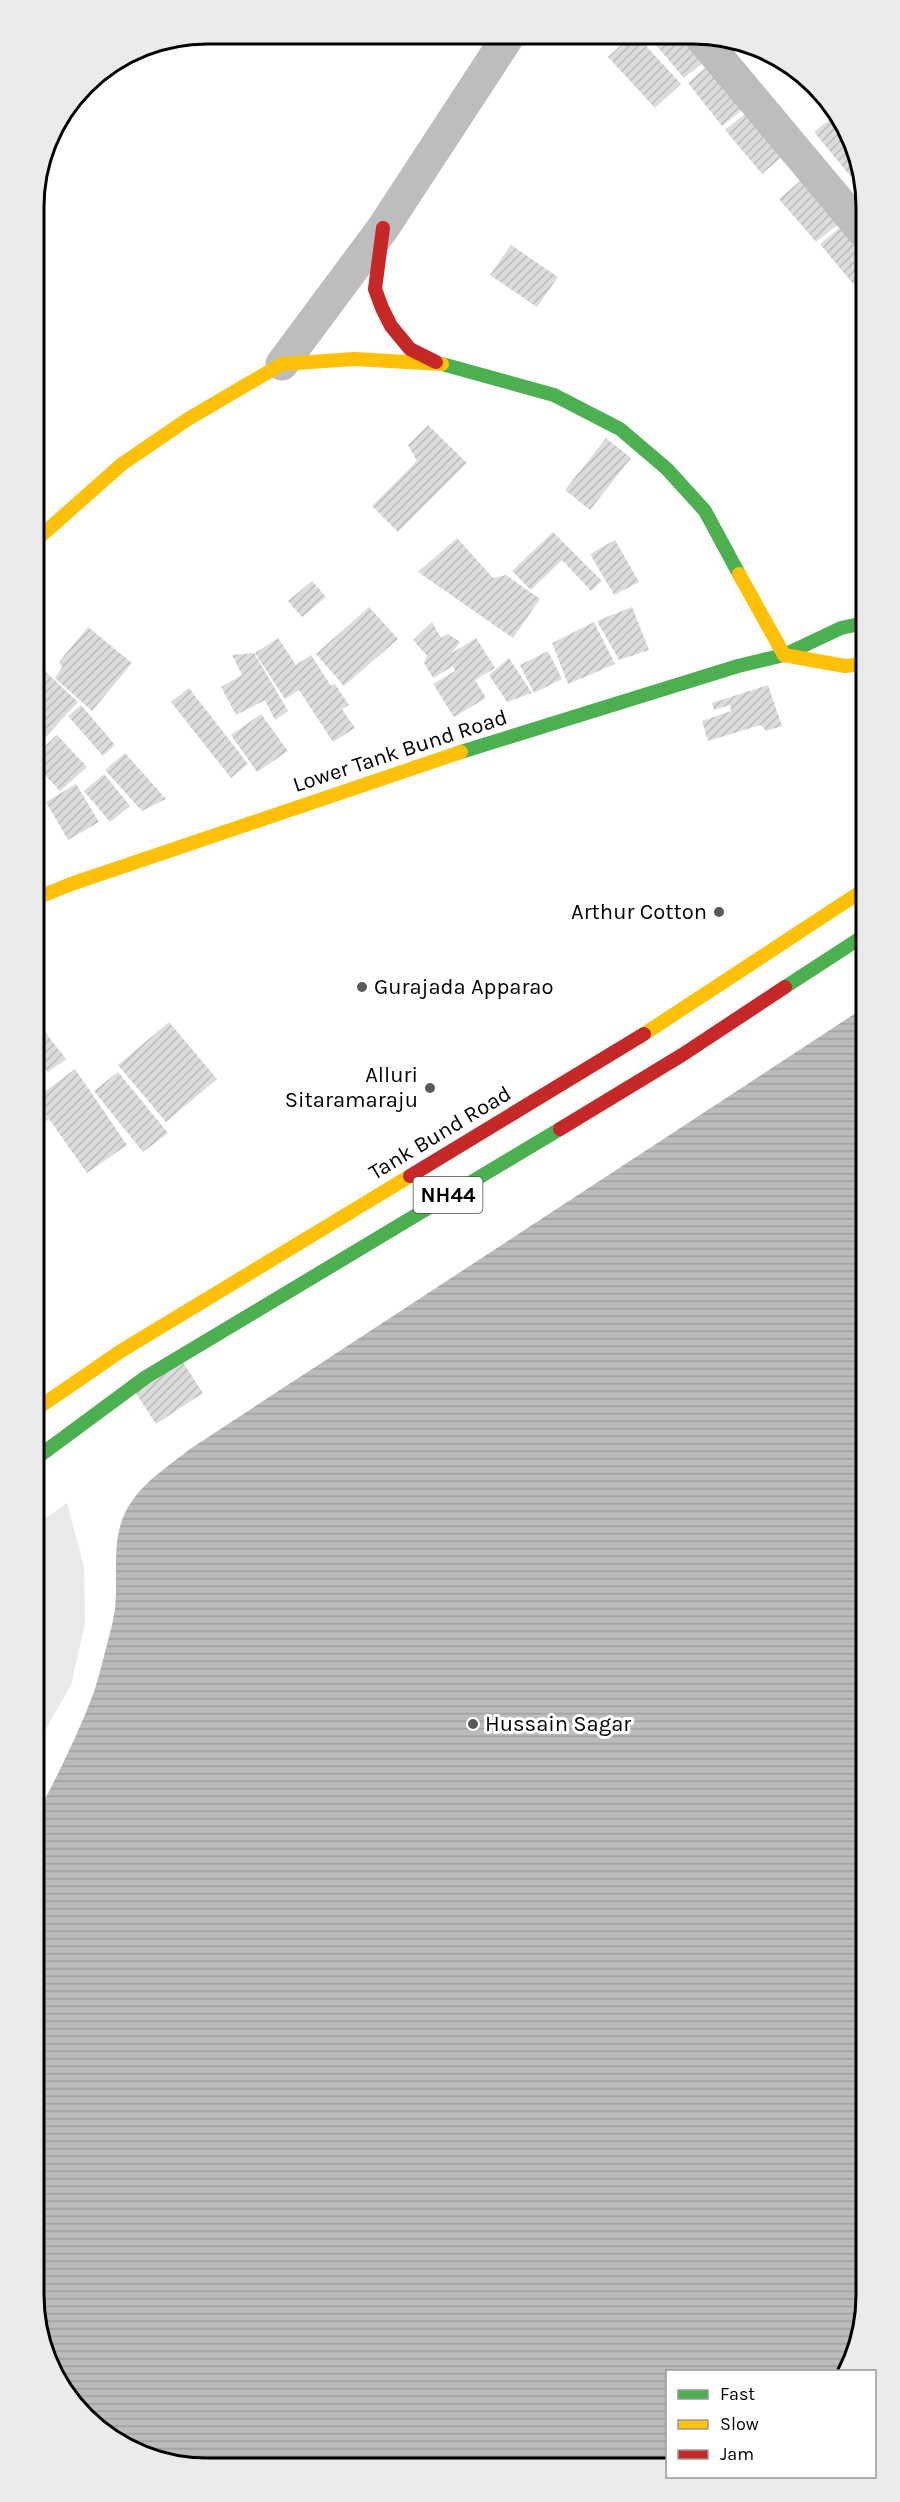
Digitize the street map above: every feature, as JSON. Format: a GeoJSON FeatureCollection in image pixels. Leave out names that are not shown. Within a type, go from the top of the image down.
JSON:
{"type":"FeatureCollection","features":[{"type":"Feature","properties":{"kind":"main road"},"geometry":{"type":"LineString","coordinates":[[382,228],[375,289],[391,326],[410,349],[436,362],[554,395],[620,429],[667,468],[705,511],[784,655]]}},
{"type":"Feature","properties":{"kind":"main road"},"geometry":{"type":"LineString","coordinates":[[44,534],[122,464],[188,419],[282,364],[354,359],[436,362]]}},
{"type":"Feature","properties":{"kind":"main road","name":"Lower Tank Bund Road"},"geometry":{"type":"LineString","coordinates":[[44,895],[424,763],[738,666],[784,655],[841,628],[856,625]]}},
{"type":"Feature","properties":{"kind":"main road","name":"Lower Tank Bund Road"},"geometry":{"type":"LineString","coordinates":[[784,655],[845,666],[856,665]]}},
{"type":"Feature","properties":{"kind":"main road","name":"Tank Bund Road"},"geometry":{"type":"LineString","coordinates":[[44,1404],[131,1345],[663,1022],[856,896]]}},
{"type":"Feature","properties":{"kind":"main road","name":"NH44"},"geometry":{"type":"LineString","coordinates":[[44,1452],[146,1377],[682,1055],[856,941]]}},
{"type":"Feature","properties":{"kind":"street"},"geometry":{"type":"LineString","coordinates":[[282,364],[382,228],[503,44]]}},
{"type":"Feature","properties":{"kind":"street"},"geometry":{"type":"LineString","coordinates":[[707,44],[856,222]]}},
{"type":"Feature","properties":{"kind":"shaded area","name":"Hussain Sagar"},"geometry":{"type":"Polygon","coordinates":[[[856,1013],[856,2307],[851,2338],[838,2370],[666,2370],[666,2458],[185,2457],[154,2450],[125,2437],[91,2411],[77,2395],[60,2368],[52,2348],[44,2307],[44,1801],[74,1740],[97,1684],[115,1609],[117,1546],[124,1516],[144,1486],[190,1449],[856,1013]]]}},
{"type":"Feature","properties":{"kind":"shaded area"},"geometry":{"type":"Polygon","coordinates":[[[67,1503],[84,1566],[85,1623],[71,1685],[44,1732],[44,1520],[67,1503]]]}},
{"type":"Feature","properties":{"kind":"building"},"geometry":{"type":"Polygon","coordinates":[[[622,44],[644,44],[681,84],[655,108],[608,57],[622,44]]]}},
{"type":"Feature","properties":{"kind":"building"},"geometry":{"type":"Polygon","coordinates":[[[655,44],[695,44],[707,59],[684,78],[655,44]]]}},
{"type":"Feature","properties":{"kind":"building"},"geometry":{"type":"Polygon","coordinates":[[[710,64],[746,107],[722,126],[688,83],[710,64]]]}},
{"type":"Feature","properties":{"kind":"building"},"geometry":{"type":"Polygon","coordinates":[[[750,110],[786,153],[762,174],[725,130],[750,110]]]}},
{"type":"Feature","properties":{"kind":"building"},"geometry":{"type":"Polygon","coordinates":[[[831,119],[848,154],[854,177],[852,178],[814,132],[831,119]]]}},
{"type":"Feature","properties":{"kind":"building"},"geometry":{"type":"Polygon","coordinates":[[[805,177],[842,221],[816,242],[779,199],[805,177]]]}},
{"type":"Feature","properties":{"kind":"building"},"geometry":{"type":"Polygon","coordinates":[[[848,221],[856,230],[856,287],[820,244],[848,221]]]}},
{"type":"Feature","properties":{"kind":"building"},"geometry":{"type":"Polygon","coordinates":[[[511,245],[558,277],[537,307],[490,275],[511,245]]]}},
{"type":"Feature","properties":{"kind":"building"},"geometry":{"type":"Polygon","coordinates":[[[428,425],[467,463],[398,532],[372,506],[417,461],[408,445],[428,425]]]}},
{"type":"Feature","properties":{"kind":"building"},"geometry":{"type":"Polygon","coordinates":[[[606,438],[631,458],[590,510],[565,490],[606,438]]]}},
{"type":"Feature","properties":{"kind":"building"},"geometry":{"type":"Polygon","coordinates":[[[553,532],[602,581],[591,591],[562,560],[531,590],[512,571],[553,532]]]}},
{"type":"Feature","properties":{"kind":"building"},"geometry":{"type":"Polygon","coordinates":[[[457,538],[493,578],[506,575],[540,599],[513,638],[418,572],[457,538]]]}},
{"type":"Feature","properties":{"kind":"building"},"geometry":{"type":"Polygon","coordinates":[[[615,540],[639,582],[614,595],[590,554],[615,540]]]}},
{"type":"Feature","properties":{"kind":"building"},"geometry":{"type":"Polygon","coordinates":[[[312,581],[326,597],[302,617],[288,601],[312,581]]]}},
{"type":"Feature","properties":{"kind":"building"},"geometry":{"type":"Polygon","coordinates":[[[369,607],[398,639],[344,686],[316,654],[369,607]]]}},
{"type":"Feature","properties":{"kind":"building"},"geometry":{"type":"Polygon","coordinates":[[[632,607],[649,650],[619,660],[597,621],[632,607]]]}},
{"type":"Feature","properties":{"kind":"building"},"geometry":{"type":"Polygon","coordinates":[[[432,622],[441,638],[448,634],[460,642],[452,653],[476,638],[495,668],[475,680],[486,698],[454,717],[433,684],[455,671],[453,666],[433,678],[424,663],[427,656],[413,640],[432,622]]]}},
{"type":"Feature","properties":{"kind":"building"},"geometry":{"type":"Polygon","coordinates":[[[594,622],[615,664],[568,684],[552,643],[594,622]]]}},
{"type":"Feature","properties":{"kind":"building"},"geometry":{"type":"Polygon","coordinates":[[[88,627],[132,663],[92,711],[55,678],[62,667],[59,662],[88,627]]]}},
{"type":"Feature","properties":{"kind":"building"},"geometry":{"type":"Polygon","coordinates":[[[278,638],[296,665],[311,655],[331,686],[335,684],[349,705],[342,709],[355,728],[333,742],[299,690],[285,699],[255,653],[278,638]]]}},
{"type":"Feature","properties":{"kind":"building"},"geometry":{"type":"Polygon","coordinates":[[[548,651],[562,679],[534,693],[520,665],[548,651]]]}},
{"type":"Feature","properties":{"kind":"building"},"geometry":{"type":"Polygon","coordinates":[[[254,653],[288,711],[275,720],[265,700],[236,715],[221,687],[242,675],[232,655],[254,653]]]}},
{"type":"Feature","properties":{"kind":"building"},"geometry":{"type":"Polygon","coordinates":[[[509,658],[532,693],[507,702],[489,675],[509,658]]]}},
{"type":"Feature","properties":{"kind":"building"},"geometry":{"type":"Polygon","coordinates":[[[44,670],[78,702],[44,739],[44,670]]]}},
{"type":"Feature","properties":{"kind":"building"},"geometry":{"type":"Polygon","coordinates":[[[768,685],[782,726],[766,731],[761,725],[708,741],[702,721],[731,711],[730,705],[714,710],[712,703],[768,685]]]}},
{"type":"Feature","properties":{"kind":"building"},"geometry":{"type":"Polygon","coordinates":[[[189,688],[248,764],[231,778],[171,702],[189,688]]]}},
{"type":"Feature","properties":{"kind":"building"},"geometry":{"type":"Polygon","coordinates":[[[81,705],[115,745],[103,756],[68,716],[81,705]]]}},
{"type":"Feature","properties":{"kind":"building"},"geometry":{"type":"Polygon","coordinates":[[[261,714],[288,751],[257,772],[231,735],[261,714]]]}},
{"type":"Feature","properties":{"kind":"building"},"geometry":{"type":"Polygon","coordinates":[[[57,735],[87,767],[60,791],[44,774],[44,747],[57,735]]]}},
{"type":"Feature","properties":{"kind":"building"},"geometry":{"type":"Polygon","coordinates":[[[125,753],[166,799],[142,811],[105,770],[125,753]]]}},
{"type":"Feature","properties":{"kind":"building"},"geometry":{"type":"Polygon","coordinates":[[[104,774],[130,806],[110,822],[84,791],[104,774]]]}},
{"type":"Feature","properties":{"kind":"building"},"geometry":{"type":"Polygon","coordinates":[[[76,784],[99,822],[68,840],[46,802],[76,784]]]}},
{"type":"Feature","properties":{"kind":"building"},"geometry":{"type":"Polygon","coordinates":[[[169,1022],[217,1079],[166,1122],[118,1065],[169,1022]]]}},
{"type":"Feature","properties":{"kind":"building"},"geometry":{"type":"Polygon","coordinates":[[[44,1031],[66,1059],[48,1072],[44,1067],[44,1031]]]}},
{"type":"Feature","properties":{"kind":"building"},"geometry":{"type":"Polygon","coordinates":[[[75,1069],[127,1145],[87,1173],[44,1112],[44,1092],[75,1069]]]}},
{"type":"Feature","properties":{"kind":"building"},"geometry":{"type":"Polygon","coordinates":[[[118,1072],[168,1133],[143,1152],[94,1091],[118,1072]]]}},
{"type":"Feature","properties":{"kind":"building"},"geometry":{"type":"Polygon","coordinates":[[[182,1361],[203,1393],[156,1424],[135,1392],[182,1361]]]}},
{"type":"Feature","properties":{"kind":"traffic: fast"},"geometry":{"type":"LineString","coordinates":[[442,364],[554,395],[620,429],[667,469],[705,511],[739,574]]}},
{"type":"Feature","properties":{"kind":"traffic: fast"},"geometry":{"type":"LineString","coordinates":[[461,752],[738,666],[784,655],[841,628],[856,625]]}},
{"type":"Feature","properties":{"kind":"traffic: fast"},"geometry":{"type":"LineString","coordinates":[[785,987],[856,941]]}},
{"type":"Feature","properties":{"kind":"traffic: fast"},"geometry":{"type":"LineString","coordinates":[[44,1452],[146,1377],[560,1129]]}},
{"type":"Feature","properties":{"kind":"traffic: slow"},"geometry":{"type":"LineString","coordinates":[[44,533],[122,464],[188,419],[282,364],[354,359],[442,364]]}},
{"type":"Feature","properties":{"kind":"traffic: slow"},"geometry":{"type":"LineString","coordinates":[[739,574],[784,655]]}},
{"type":"Feature","properties":{"kind":"traffic: slow"},"geometry":{"type":"LineString","coordinates":[[784,655],[845,666],[856,665]]}},
{"type":"Feature","properties":{"kind":"traffic: slow"},"geometry":{"type":"LineString","coordinates":[[44,895],[461,752]]}},
{"type":"Feature","properties":{"kind":"traffic: slow"},"geometry":{"type":"LineString","coordinates":[[644,1034],[856,895]]}},
{"type":"Feature","properties":{"kind":"traffic: slow"},"geometry":{"type":"LineString","coordinates":[[44,1404],[121,1351],[410,1176]]}},
{"type":"Feature","properties":{"kind":"traffic: jam"},"geometry":{"type":"LineString","coordinates":[[383,228],[375,289],[382,308],[391,326],[410,349],[436,362]]}},
{"type":"Feature","properties":{"kind":"traffic: jam"},"geometry":{"type":"LineString","coordinates":[[560,1129],[682,1055],[785,987]]}},
{"type":"Feature","properties":{"kind":"traffic: jam"},"geometry":{"type":"LineString","coordinates":[[410,1176],[644,1034]]}},
{"type":"Feature","properties":{"kind":"place","name":"Arthur Cotton"},"geometry":{"type":"Point","coordinates":[719,912]}},
{"type":"Feature","properties":{"kind":"place","name":"Gurajada Apparao"},"geometry":{"type":"Point","coordinates":[362,987]}},
{"type":"Feature","properties":{"kind":"place","name":"Alluri Sitaramaraju"},"geometry":{"type":"Point","coordinates":[430,1088]}},
{"type":"Feature","properties":{"kind":"place","name":"Hussain Sagar"},"geometry":{"type":"Point","coordinates":[473,1724]}}]}
